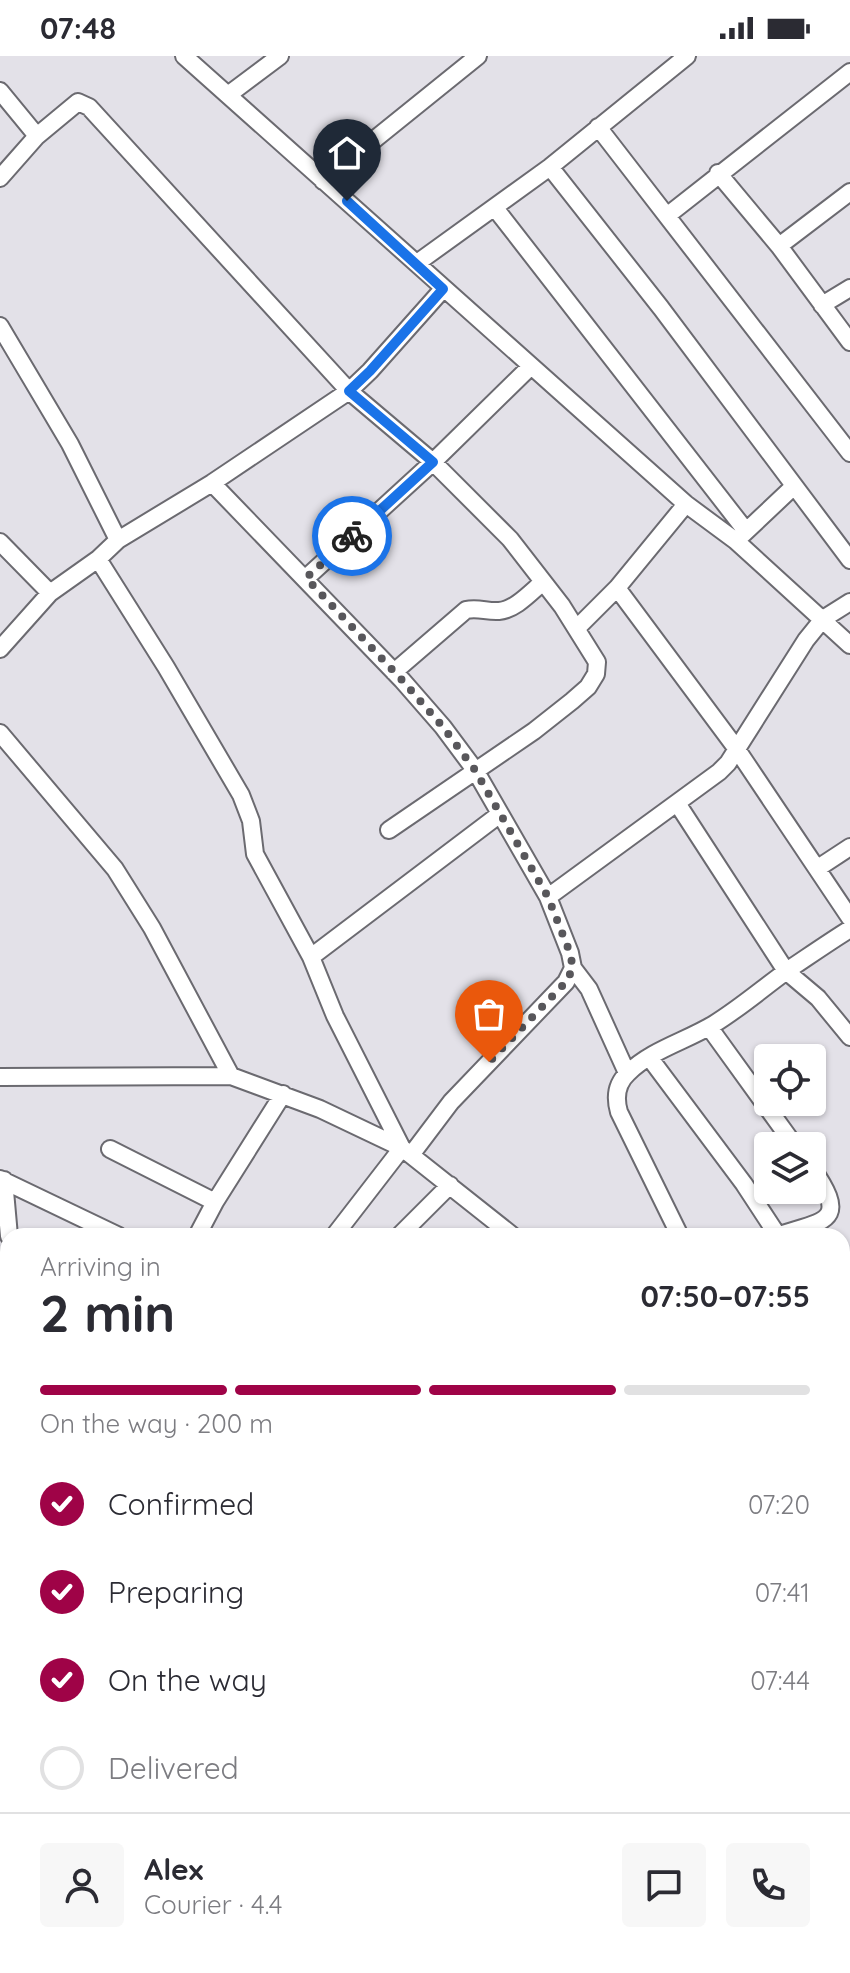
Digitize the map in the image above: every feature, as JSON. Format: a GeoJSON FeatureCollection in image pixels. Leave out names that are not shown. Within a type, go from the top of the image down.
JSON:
{"type":"FeatureCollection","features":[{"type":"Feature","properties":{"kind":"street"},"geometry":{"type":"LineString","coordinates":[[184,56],[686,504],[741,536]]}},
{"type":"Feature","properties":{"kind":"street"},"geometry":{"type":"LineString","coordinates":[[323,181],[478,56]]}},
{"type":"Feature","properties":{"kind":"street"},"geometry":{"type":"LineString","coordinates":[[417,263],[550,167],[687,56]]}},
{"type":"Feature","properties":{"kind":"street"},"geometry":{"type":"LineString","coordinates":[[228,95],[278,57]]}},
{"type":"Feature","properties":{"kind":"street"},"geometry":{"type":"LineString","coordinates":[[668,215],[850,72]]}},
{"type":"Feature","properties":{"kind":"street"},"geometry":{"type":"LineString","coordinates":[[0,91],[37,136]]}},
{"type":"Feature","properties":{"kind":"street"},"geometry":{"type":"LineString","coordinates":[[0,178],[37,136],[78,102],[89,107],[349,391],[433,462],[510,539],[577,628],[597,662],[596,674],[588,687],[534,731],[389,830]]}},
{"type":"Feature","properties":{"kind":"street"},"geometry":{"type":"LineString","coordinates":[[598,127],[850,453]]}},
{"type":"Feature","properties":{"kind":"street"},"geometry":{"type":"LineString","coordinates":[[550,167],[661,308],[850,560]]}},
{"type":"Feature","properties":{"kind":"street"},"geometry":{"type":"LineString","coordinates":[[718,173],[779,246],[850,342]]}},
{"type":"Feature","properties":{"kind":"street"},"geometry":{"type":"LineString","coordinates":[[779,246],[850,192]]}},
{"type":"Feature","properties":{"kind":"street"},"geometry":{"type":"LineString","coordinates":[[495,208],[741,536],[850,645]]}},
{"type":"Feature","properties":{"kind":"street"},"geometry":{"type":"LineString","coordinates":[[822,305],[850,288]]}},
{"type":"Feature","properties":{"kind":"street"},"geometry":{"type":"LineString","coordinates":[[0,649],[50,593],[98,559],[118,540],[212,483],[349,391],[443,289]]}},
{"type":"Feature","properties":{"kind":"street"},"geometry":{"type":"LineString","coordinates":[[0,326],[70,444],[118,540]]}},
{"type":"Feature","properties":{"kind":"street"},"geometry":{"type":"LineString","coordinates":[[306,578],[433,462],[531,366]]}},
{"type":"Feature","properties":{"kind":"street"},"geometry":{"type":"LineString","coordinates":[[212,483],[394,672],[443,727],[475,770],[548,897],[573,968],[582,977],[596,1003],[627,1073]]}},
{"type":"Feature","properties":{"kind":"street"},"geometry":{"type":"LineString","coordinates":[[741,536],[793,487]]}},
{"type":"Feature","properties":{"kind":"street"},"geometry":{"type":"LineString","coordinates":[[577,628],[617,588],[686,504]]}},
{"type":"Feature","properties":{"kind":"street"},"geometry":{"type":"LineString","coordinates":[[0,542],[50,593]]}},
{"type":"Feature","properties":{"kind":"street"},"geometry":{"type":"LineString","coordinates":[[98,559],[241,795],[251,821],[255,854],[311,957],[335,1016],[406,1151]]}},
{"type":"Feature","properties":{"kind":"street"},"geometry":{"type":"LineString","coordinates":[[394,672],[466,610],[503,611],[543,582]]}},
{"type":"Feature","properties":{"kind":"street"},"geometry":{"type":"LineString","coordinates":[[617,588],[736,748],[850,918]]}},
{"type":"Feature","properties":{"kind":"street"},"geometry":{"type":"LineString","coordinates":[[548,897],[719,772],[806,640],[823,619],[850,602]]}},
{"type":"Feature","properties":{"kind":"street"},"geometry":{"type":"LineString","coordinates":[[0,733],[115,869],[152,928],[231,1076]]}},
{"type":"Feature","properties":{"kind":"street"},"geometry":{"type":"LineString","coordinates":[[677,803],[786,971],[818,998],[850,1037]]}},
{"type":"Feature","properties":{"kind":"street"},"geometry":{"type":"LineString","coordinates":[[311,957],[500,814]]}},
{"type":"Feature","properties":{"kind":"street"},"geometry":{"type":"LineString","coordinates":[[818,868],[850,847]]}},
{"type":"Feature","properties":{"kind":"street"},"geometry":{"type":"LineString","coordinates":[[676,1228],[619,1112],[616,1092],[627,1073],[649,1057],[740,1008],[786,971],[850,929]]}},
{"type":"Feature","properties":{"kind":"street"},"geometry":{"type":"LineString","coordinates":[[341,1228],[406,1151],[566,982],[573,968]]}},
{"type":"Feature","properties":{"kind":"street"},"geometry":{"type":"LineString","coordinates":[[709,1027],[785,1132]]}},
{"type":"Feature","properties":{"kind":"street"},"geometry":{"type":"LineString","coordinates":[[649,1057],[744,1184],[772,1228]]}},
{"type":"Feature","properties":{"kind":"street"},"geometry":{"type":"LineString","coordinates":[[0,1077],[231,1076],[283,1094],[406,1151],[503,1228]]}},
{"type":"Feature","properties":{"kind":"street"},"geometry":{"type":"LineString","coordinates":[[201,1228],[283,1094]]}},
{"type":"Feature","properties":{"kind":"street"},"geometry":{"type":"LineString","coordinates":[[110,1149],[215,1202]]}},
{"type":"Feature","properties":{"kind":"street"},"geometry":{"type":"LineString","coordinates":[[2,1179],[8,1228]]}},
{"type":"Feature","properties":{"kind":"street"},"geometry":{"type":"LineString","coordinates":[[2,1179],[103,1228]]}},
{"type":"Feature","properties":{"kind":"street"},"geometry":{"type":"LineString","coordinates":[[407,1228],[450,1185]]}},
{"type":"Feature","properties":{"kind":"street"},"geometry":{"type":"LineString","coordinates":[[804,1228],[821,1223],[835,1208],[834,1199],[826,1188]]}},
{"type":"Feature","properties":{"kind":"way so far"},"geometry":{"type":"LineString","coordinates":[[352,536],[306,578],[402,680],[475,770],[548,897],[570,953],[573,968],[566,982],[489,1062]]}},
{"type":"Feature","properties":{"kind":"route"},"geometry":{"type":"LineString","coordinates":[[347,201],[443,289],[349,391],[433,462],[352,536]]}}]}
